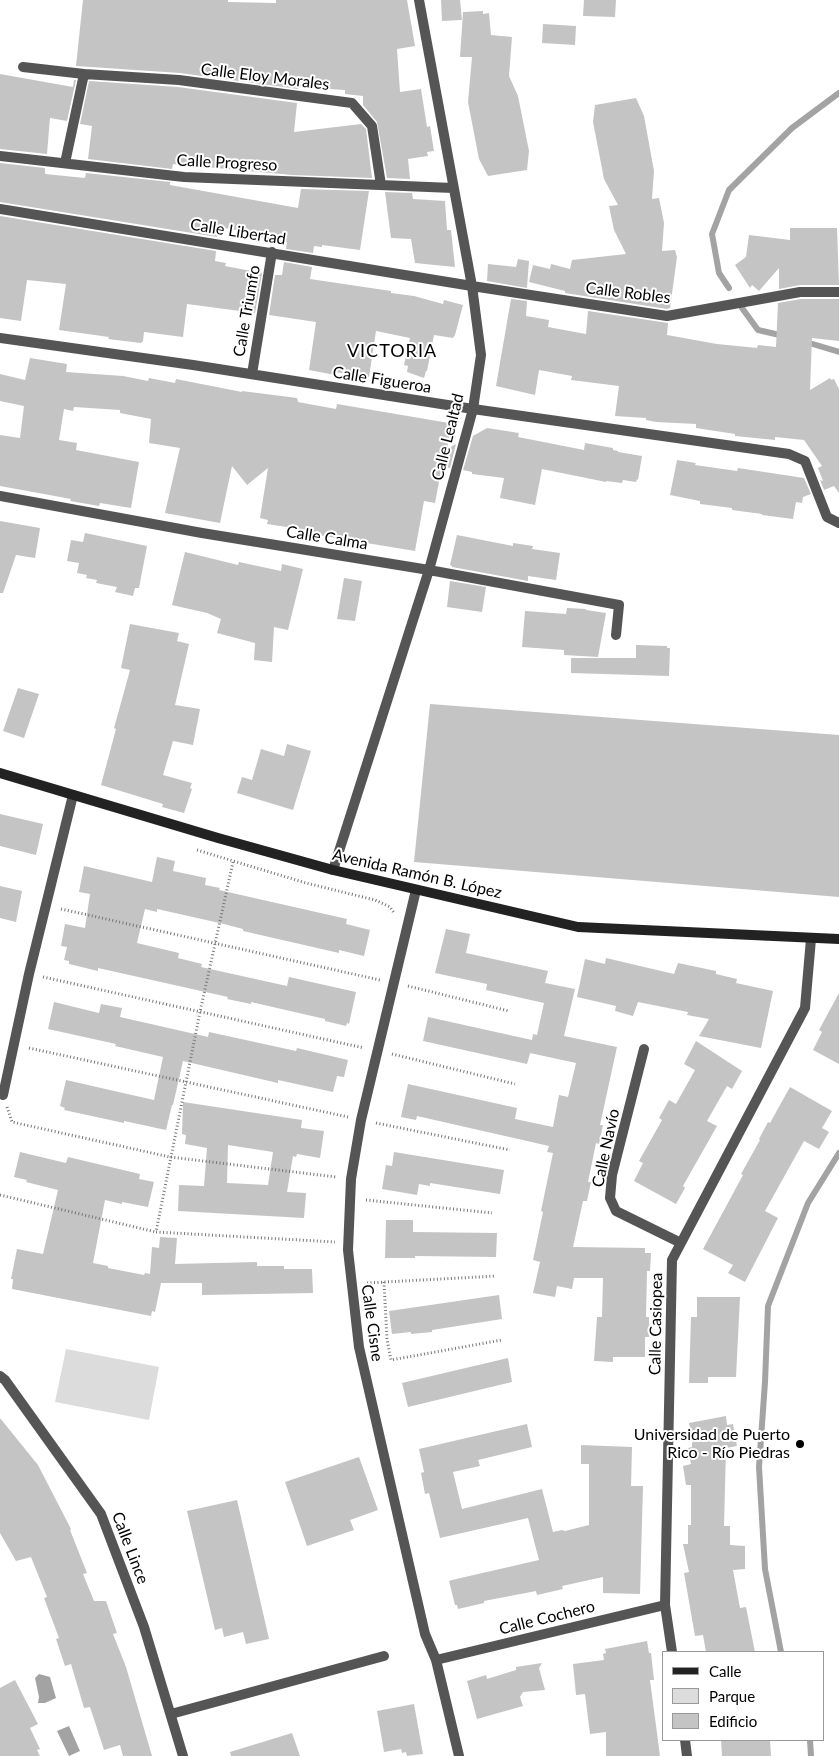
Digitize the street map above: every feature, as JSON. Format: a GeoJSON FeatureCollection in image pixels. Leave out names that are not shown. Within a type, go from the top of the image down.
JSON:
{"type":"FeatureCollection","features":[{"type":"Feature","properties":{"kind":"street","name":"Calle Lealtad"},"geometry":{"type":"LineString","coordinates":[[333,870],[429,570],[473,409],[481,355],[472,286],[419,0]]}},
{"type":"Feature","properties":{"kind":"street","name":"Calle Eloy Morales"},"geometry":{"type":"LineString","coordinates":[[23,67],[84,74],[180,80],[352,103],[372,126],[381,185]]}},
{"type":"Feature","properties":{"kind":"street"},"geometry":{"type":"LineString","coordinates":[[65,163],[84,74]]}},
{"type":"Feature","properties":{"kind":"street","name":"Calle Progreso"},"geometry":{"type":"LineString","coordinates":[[0,156],[184,177],[453,188]]}},
{"type":"Feature","properties":{"kind":"street","name":"Calle Libertad"},"geometry":{"type":"LineString","coordinates":[[0,209],[472,286]]}},
{"type":"Feature","properties":{"kind":"street","name":"Calle Triumfo"},"geometry":{"type":"LineString","coordinates":[[252,374],[272,252]]}},
{"type":"Feature","properties":{"kind":"street","name":"Calle Robles"},"geometry":{"type":"LineString","coordinates":[[472,286],[666,316],[800,292],[839,292]]}},
{"type":"Feature","properties":{"kind":"street","name":"Calle Figueroa"},"geometry":{"type":"LineString","coordinates":[[0,338],[789,454],[805,461],[827,517],[839,523]]}},
{"type":"Feature","properties":{"kind":"street","name":"Calle Calma"},"geometry":{"type":"LineString","coordinates":[[0,496],[429,570],[619,605],[616,635]]}},
{"type":"Feature","properties":{"kind":"street","name":"Avenida Ramón B. López"},"geometry":{"type":"LineString","coordinates":[[0,773],[333,870],[578,927],[839,939]]}},
{"type":"Feature","properties":{"kind":"street"},"geometry":{"type":"LineString","coordinates":[[3,1095],[73,795]]}},
{"type":"Feature","properties":{"kind":"street","name":"Calle Cisne"},"geometry":{"type":"LineString","coordinates":[[416,890],[362,1120],[351,1179],[348,1243],[358,1347],[425,1634],[436,1660],[459,1756]]}},
{"type":"Feature","properties":{"kind":"street","name":"Calle Casiopea"},"geometry":{"type":"LineString","coordinates":[[672,1651],[665,1605],[672,1260],[805,1008],[811,939]]}},
{"type":"Feature","properties":{"kind":"street","name":"Calle Navío"},"geometry":{"type":"LineString","coordinates":[[644,1049],[612,1175],[610,1198],[616,1211],[681,1244]]}},
{"type":"Feature","properties":{"kind":"street","name":"Calle Lince"},"geometry":{"type":"LineString","coordinates":[[0,1376],[5,1380],[101,1514],[144,1627],[183,1756]]}},
{"type":"Feature","properties":{"kind":"street","name":"Calle Cochero"},"geometry":{"type":"LineString","coordinates":[[436,1660],[665,1605]]}},
{"type":"Feature","properties":{"kind":"street"},"geometry":{"type":"LineString","coordinates":[[171,1714],[384,1656]]}},
{"type":"Feature","properties":{"kind":"street"},"geometry":{"type":"LineString","coordinates":[[685,1741],[687,1756]]}},
{"type":"Feature","properties":{"kind":"path"},"geometry":{"type":"LineString","coordinates":[[195,849],[306,883],[375,900],[390,907],[395,914],[395,920]]}},
{"type":"Feature","properties":{"kind":"path"},"geometry":{"type":"LineString","coordinates":[[156,1232],[200,1012],[233,862]]}},
{"type":"Feature","properties":{"kind":"path"},"geometry":{"type":"LineString","coordinates":[[46,906],[394,983],[509,1011]]}},
{"type":"Feature","properties":{"kind":"path"},"geometry":{"type":"LineString","coordinates":[[30,974],[378,1051],[515,1084]]}},
{"type":"Feature","properties":{"kind":"path"},"geometry":{"type":"LineString","coordinates":[[14,1045],[510,1150]]}},
{"type":"Feature","properties":{"kind":"path"},"geometry":{"type":"LineString","coordinates":[[3,1095],[12,1122],[170,1157],[351,1179]]}},
{"type":"Feature","properties":{"kind":"path"},"geometry":{"type":"LineString","coordinates":[[0,1195],[156,1232],[348,1243]]}},
{"type":"Feature","properties":{"kind":"path"},"geometry":{"type":"LineString","coordinates":[[350,1198],[492,1213]]}},
{"type":"Feature","properties":{"kind":"path"},"geometry":{"type":"LineString","coordinates":[[351,1284],[496,1276]]}},
{"type":"Feature","properties":{"kind":"path"},"geometry":{"type":"LineString","coordinates":[[384,1282],[387,1340],[391,1360],[502,1340]]}},
{"type":"Feature","properties":{"kind":"green space"},"geometry":{"type":"Polygon","coordinates":[[[66,1349],[159,1367],[149,1420],[55,1402],[66,1349]]]}},
{"type":"Feature","properties":{"kind":"shaded area"},"geometry":{"type":"Polygon","coordinates":[[[39,1674],[50,1677],[56,1698],[45,1703],[38,1703],[39,1697],[35,1678],[39,1674]]]}},
{"type":"Feature","properties":{"kind":"shaded area"},"geometry":{"type":"Polygon","coordinates":[[[69,1726],[80,1751],[69,1756],[57,1731],[69,1726]]]}},
{"type":"Feature","properties":{"kind":"building"},"geometry":{"type":"Polygon","coordinates":[[[83,0],[228,0],[228,2],[276,3],[276,0],[407,0],[415,46],[397,49],[400,92],[421,89],[427,127],[430,126],[434,151],[427,152],[428,156],[408,159],[410,179],[387,178],[377,122],[363,105],[363,96],[345,94],[345,90],[298,87],[298,89],[180,73],[76,66],[83,0]]]}},
{"type":"Feature","properties":{"kind":"building"},"geometry":{"type":"Polygon","coordinates":[[[441,0],[460,0],[462,20],[442,21],[441,0]]]}},
{"type":"Feature","properties":{"kind":"building"},"geometry":{"type":"Polygon","coordinates":[[[584,0],[616,0],[615,17],[583,16],[584,0]]]}},
{"type":"Feature","properties":{"kind":"building"},"geometry":{"type":"Polygon","coordinates":[[[483,11],[483,14],[489,13],[491,35],[512,37],[509,76],[518,96],[529,151],[527,170],[488,176],[479,159],[468,102],[472,57],[460,57],[463,12],[483,11]]]}},
{"type":"Feature","properties":{"kind":"building"},"geometry":{"type":"Polygon","coordinates":[[[543,24],[576,26],[575,45],[542,43],[543,24]]]}},
{"type":"Feature","properties":{"kind":"building"},"geometry":{"type":"Polygon","coordinates":[[[0,74],[73,87],[74,80],[76,80],[67,121],[50,118],[47,154],[0,149],[0,74]]]}},
{"type":"Feature","properties":{"kind":"building"},"geometry":{"type":"Polygon","coordinates":[[[89,81],[178,87],[297,103],[294,132],[361,124],[366,129],[372,178],[292,175],[173,164],[172,169],[88,159],[92,126],[80,124],[89,81]]]}},
{"type":"Feature","properties":{"kind":"building"},"geometry":{"type":"Polygon","coordinates":[[[636,98],[644,116],[654,171],[652,199],[659,198],[664,223],[662,251],[675,250],[677,257],[670,308],[667,309],[565,293],[565,291],[529,282],[533,265],[550,269],[551,264],[570,269],[572,260],[626,254],[614,230],[609,206],[618,205],[604,179],[593,122],[595,105],[636,98]]]}},
{"type":"Feature","properties":{"kind":"building"},"geometry":{"type":"Polygon","coordinates":[[[0,163],[45,168],[45,174],[85,178],[86,173],[170,182],[170,185],[298,208],[301,189],[369,191],[360,250],[322,245],[322,247],[314,246],[313,253],[286,249],[287,242],[253,236],[253,233],[218,227],[217,237],[0,202],[0,163]]]}},
{"type":"Feature","properties":{"kind":"building"},"geometry":{"type":"Polygon","coordinates":[[[385,192],[412,193],[413,199],[445,201],[447,230],[451,230],[455,267],[415,263],[411,239],[391,238],[385,192]]]}},
{"type":"Feature","properties":{"kind":"building"},"geometry":{"type":"Polygon","coordinates":[[[0,216],[216,251],[215,261],[226,263],[225,266],[262,273],[255,313],[187,304],[183,337],[144,332],[141,343],[108,339],[109,337],[59,330],[66,284],[27,280],[21,321],[0,318],[0,216]]]}},
{"type":"Feature","properties":{"kind":"building"},"geometry":{"type":"Polygon","coordinates":[[[790,228],[837,228],[839,285],[800,285],[779,289],[779,268],[759,291],[752,285],[750,288],[735,265],[746,257],[749,235],[790,240],[790,228]]]}},
{"type":"Feature","properties":{"kind":"building"},"geometry":{"type":"Polygon","coordinates":[[[518,259],[529,261],[527,288],[487,281],[488,264],[516,267],[518,259]]]}},
{"type":"Feature","properties":{"kind":"building"},"geometry":{"type":"Polygon","coordinates":[[[284,262],[312,267],[310,279],[391,291],[391,293],[414,296],[443,304],[444,300],[463,305],[455,335],[453,338],[434,335],[424,378],[407,372],[408,366],[404,365],[410,338],[376,331],[369,377],[335,372],[335,375],[309,370],[316,322],[269,315],[275,275],[282,275],[284,262]]]}},
{"type":"Feature","properties":{"kind":"building"},"geometry":{"type":"Polygon","coordinates":[[[511,299],[527,301],[526,316],[549,320],[548,327],[586,334],[588,311],[668,323],[667,335],[717,344],[757,348],[758,345],[776,347],[778,303],[801,299],[839,299],[839,341],[812,338],[810,390],[830,378],[831,380],[834,379],[839,389],[839,493],[834,486],[824,490],[818,468],[822,466],[804,440],[775,437],[775,440],[735,436],[735,434],[696,428],[696,424],[656,422],[646,420],[646,418],[615,416],[619,386],[571,380],[572,376],[539,370],[535,395],[496,386],[511,299]]]}},
{"type":"Feature","properties":{"kind":"building"},"geometry":{"type":"Polygon","coordinates":[[[30,358],[67,364],[66,372],[123,376],[148,381],[149,378],[175,383],[176,379],[242,392],[297,398],[298,402],[336,409],[337,404],[449,423],[448,427],[451,427],[447,449],[456,444],[450,468],[442,466],[435,503],[424,501],[415,551],[312,534],[313,531],[267,524],[268,520],[260,518],[268,468],[247,485],[232,466],[220,523],[165,513],[180,448],[149,443],[151,419],[120,413],[120,410],[74,407],[73,411],[64,409],[59,440],[77,443],[76,450],[139,462],[131,508],[100,503],[99,506],[70,501],[71,499],[0,486],[0,435],[20,438],[24,406],[0,401],[0,374],[25,380],[30,358]]]}},
{"type":"Feature","properties":{"kind":"building"},"geometry":{"type":"Polygon","coordinates":[[[487,428],[519,433],[518,437],[584,450],[585,443],[642,456],[638,480],[636,482],[623,480],[622,483],[606,482],[542,469],[535,505],[500,498],[504,478],[472,474],[472,472],[463,470],[473,436],[487,428]]]}},
{"type":"Feature","properties":{"kind":"building"},"geometry":{"type":"Polygon","coordinates":[[[677,460],[696,463],[695,465],[737,471],[738,468],[804,478],[811,494],[803,497],[802,503],[796,502],[793,519],[700,504],[700,501],[670,495],[677,460]]]}},
{"type":"Feature","properties":{"kind":"building"},"geometry":{"type":"Polygon","coordinates":[[[0,521],[40,528],[35,558],[16,555],[3,593],[0,593],[0,521]]]}},
{"type":"Feature","properties":{"kind":"building"},"geometry":{"type":"Polygon","coordinates":[[[85,533],[147,546],[139,588],[135,588],[133,596],[115,592],[117,587],[96,583],[97,580],[86,578],[87,575],[77,573],[79,563],[67,561],[71,540],[83,542],[85,533]]]}},
{"type":"Feature","properties":{"kind":"building"},"geometry":{"type":"Polygon","coordinates":[[[457,535],[513,546],[513,543],[533,546],[532,549],[560,553],[556,580],[528,576],[528,581],[452,567],[450,565],[457,535]]]}},
{"type":"Feature","properties":{"kind":"building"},"geometry":{"type":"Polygon","coordinates":[[[185,552],[238,565],[239,562],[281,571],[282,564],[303,569],[288,630],[274,627],[272,662],[254,660],[255,643],[217,633],[221,619],[207,613],[172,605],[185,552]]]}},
{"type":"Feature","properties":{"kind":"building"},"geometry":{"type":"Polygon","coordinates":[[[344,578],[362,581],[355,621],[337,619],[344,578]]]}},
{"type":"Feature","properties":{"kind":"building"},"geometry":{"type":"Polygon","coordinates":[[[450,581],[486,587],[482,612],[447,607],[450,581]]]}},
{"type":"Feature","properties":{"kind":"building"},"geometry":{"type":"Polygon","coordinates":[[[567,608],[606,613],[598,657],[564,655],[564,650],[522,647],[525,611],[566,614],[567,608]]]}},
{"type":"Feature","properties":{"kind":"building"},"geometry":{"type":"Polygon","coordinates":[[[130,624],[179,633],[177,641],[189,644],[175,705],[200,709],[193,745],[173,741],[163,775],[192,783],[190,788],[192,789],[184,813],[162,807],[163,804],[101,785],[130,670],[121,668],[130,624]]]}},
{"type":"Feature","properties":{"kind":"building"},"geometry":{"type":"Polygon","coordinates":[[[636,645],[667,646],[667,648],[670,648],[669,676],[571,673],[571,658],[636,658],[636,645]]]}},
{"type":"Feature","properties":{"kind":"building"},"geometry":{"type":"Polygon","coordinates":[[[18,688],[39,694],[24,738],[3,731],[18,688]]]}},
{"type":"Feature","properties":{"kind":"building"},"geometry":{"type":"Polygon","coordinates":[[[430,704],[839,735],[839,897],[414,862],[430,704]]]}},
{"type":"Feature","properties":{"kind":"building"},"geometry":{"type":"Polygon","coordinates":[[[287,744],[311,751],[293,810],[237,793],[242,777],[252,780],[261,749],[284,756],[287,744]]]}},
{"type":"Feature","properties":{"kind":"building"},"geometry":{"type":"Polygon","coordinates":[[[0,814],[43,824],[36,855],[0,846],[0,814]]]}},
{"type":"Feature","properties":{"kind":"building"},"geometry":{"type":"Polygon","coordinates":[[[157,857],[175,861],[173,871],[206,878],[205,885],[220,888],[219,890],[347,919],[346,924],[370,930],[364,956],[339,950],[339,953],[157,909],[157,912],[145,909],[137,943],[179,953],[178,958],[202,964],[201,967],[287,986],[289,977],[356,992],[349,1024],[347,1023],[346,1026],[325,1021],[325,1019],[251,1002],[251,1004],[227,999],[228,997],[98,968],[98,971],[69,964],[69,961],[64,960],[67,947],[61,946],[65,924],[85,928],[90,894],[79,892],[84,866],[152,882],[157,857]]]}},
{"type":"Feature","properties":{"kind":"building"},"geometry":{"type":"Polygon","coordinates":[[[0,886],[22,891],[16,922],[0,918],[0,886]]]}},
{"type":"Feature","properties":{"kind":"building"},"geometry":{"type":"Polygon","coordinates":[[[446,929],[470,934],[466,953],[548,971],[545,983],[575,989],[564,1036],[617,1047],[600,1125],[603,1125],[599,1144],[596,1143],[588,1182],[591,1182],[587,1201],[583,1201],[573,1247],[645,1248],[645,1253],[651,1253],[650,1271],[647,1271],[646,1317],[649,1317],[649,1337],[645,1337],[645,1357],[613,1357],[613,1362],[594,1361],[597,1317],[602,1317],[603,1278],[574,1278],[572,1289],[557,1286],[555,1297],[533,1293],[540,1262],[533,1260],[553,1153],[547,1152],[549,1146],[417,1116],[416,1120],[401,1117],[408,1084],[517,1108],[515,1119],[553,1127],[559,1095],[568,1097],[576,1063],[530,1053],[527,1064],[423,1041],[428,1017],[532,1040],[533,1034],[537,1035],[544,1003],[486,990],[487,984],[435,973],[446,929]]]}},
{"type":"Feature","properties":{"kind":"building"},"geometry":{"type":"Polygon","coordinates":[[[606,958],[674,974],[678,963],[716,971],[716,974],[737,979],[736,983],[773,991],[761,1048],[699,1036],[709,1019],[687,1015],[688,1012],[638,1002],[633,1016],[615,1011],[616,1006],[577,997],[585,959],[605,964],[606,958]]]}},
{"type":"Feature","properties":{"kind":"building"},"geometry":{"type":"Polygon","coordinates":[[[839,993],[839,1064],[813,1050],[822,1032],[819,1030],[839,993]]]}},
{"type":"Feature","properties":{"kind":"building"},"geometry":{"type":"Polygon","coordinates":[[[54,1002],[99,1013],[101,1004],[122,1008],[120,1017],[208,1037],[209,1032],[296,1051],[297,1048],[348,1060],[344,1077],[337,1076],[333,1092],[278,1080],[278,1083],[183,1061],[166,1130],[124,1121],[124,1123],[64,1110],[65,1108],[60,1106],[66,1080],[154,1100],[163,1057],[115,1046],[116,1044],[48,1029],[54,1002]]]}},
{"type":"Feature","properties":{"kind":"building"},"geometry":{"type":"Polygon","coordinates":[[[696,1041],[742,1071],[732,1089],[727,1086],[707,1121],[717,1126],[683,1186],[685,1188],[676,1204],[634,1181],[643,1163],[639,1161],[662,1120],[659,1118],[669,1100],[676,1104],[695,1070],[684,1064],[696,1041]]]}},
{"type":"Feature","properties":{"kind":"building"},"geometry":{"type":"Polygon","coordinates":[[[790,1087],[832,1111],[822,1128],[829,1132],[819,1149],[804,1141],[765,1211],[778,1218],[745,1282],[728,1273],[733,1265],[703,1249],[743,1175],[741,1174],[768,1122],[770,1123],[790,1087]]]}},
{"type":"Feature","properties":{"kind":"building"},"geometry":{"type":"Polygon","coordinates":[[[183,1102],[302,1120],[301,1128],[324,1131],[320,1158],[297,1154],[296,1157],[293,1156],[287,1192],[306,1193],[304,1218],[178,1211],[179,1185],[204,1186],[207,1148],[185,1144],[186,1135],[182,1134],[183,1102]],[[228,1145],[227,1183],[268,1185],[273,1152],[228,1145]]]}},
{"type":"Feature","properties":{"kind":"building"},"geometry":{"type":"Polygon","coordinates":[[[20,1152],[66,1163],[68,1157],[140,1174],[139,1179],[154,1182],[148,1207],[105,1200],[93,1263],[144,1275],[145,1273],[150,1274],[152,1247],[159,1248],[160,1237],[177,1238],[175,1264],[257,1262],[257,1266],[284,1266],[284,1269],[312,1269],[313,1293],[202,1295],[202,1283],[161,1283],[155,1312],[152,1311],[151,1316],[12,1289],[13,1279],[11,1279],[17,1249],[43,1254],[58,1190],[14,1177],[20,1152]]]}},
{"type":"Feature","properties":{"kind":"building"},"geometry":{"type":"Polygon","coordinates":[[[394,1152],[504,1170],[500,1194],[430,1183],[430,1186],[419,1184],[417,1195],[382,1189],[386,1165],[392,1166],[394,1152]]]}},
{"type":"Feature","properties":{"kind":"building"},"geometry":{"type":"Polygon","coordinates":[[[386,1220],[413,1220],[413,1232],[497,1233],[496,1257],[415,1256],[415,1258],[385,1258],[386,1220]]]}},
{"type":"Feature","properties":{"kind":"building"},"geometry":{"type":"Polygon","coordinates":[[[499,1295],[502,1319],[432,1330],[432,1332],[392,1334],[389,1311],[499,1295]]]}},
{"type":"Feature","properties":{"kind":"building"},"geometry":{"type":"Polygon","coordinates":[[[697,1297],[740,1297],[736,1377],[708,1377],[708,1383],[689,1383],[691,1317],[697,1317],[697,1297]]]}},
{"type":"Feature","properties":{"kind":"building"},"geometry":{"type":"Polygon","coordinates":[[[508,1358],[512,1382],[408,1407],[402,1383],[508,1358]]]}},
{"type":"Feature","properties":{"kind":"building"},"geometry":{"type":"Polygon","coordinates":[[[726,1416],[727,1425],[733,1424],[737,1446],[726,1448],[724,1526],[730,1526],[730,1545],[745,1546],[745,1569],[733,1570],[740,1608],[746,1607],[755,1651],[706,1651],[703,1635],[695,1636],[684,1573],[689,1572],[683,1544],[688,1544],[688,1525],[691,1525],[691,1485],[686,1485],[683,1466],[691,1464],[688,1448],[692,1447],[693,1442],[689,1423],[726,1416]]]}},
{"type":"Feature","properties":{"kind":"building"},"geometry":{"type":"Polygon","coordinates":[[[0,1418],[38,1465],[71,1529],[87,1573],[83,1574],[94,1601],[106,1601],[117,1633],[113,1634],[126,1667],[152,1756],[123,1756],[120,1745],[104,1750],[90,1707],[84,1708],[71,1664],[65,1666],[56,1639],[59,1638],[44,1598],[47,1597],[31,1557],[16,1561],[0,1533],[0,1418]]]}},
{"type":"Feature","properties":{"kind":"building"},"geometry":{"type":"Polygon","coordinates":[[[527,1424],[532,1447],[478,1460],[480,1466],[453,1472],[462,1509],[542,1489],[553,1532],[589,1525],[589,1464],[581,1464],[581,1445],[632,1447],[631,1486],[643,1486],[640,1594],[603,1593],[603,1577],[562,1586],[563,1589],[537,1595],[536,1591],[484,1601],[484,1603],[458,1609],[457,1605],[455,1605],[449,1581],[539,1560],[528,1518],[440,1538],[429,1493],[425,1494],[421,1473],[424,1472],[419,1449],[527,1424]]]}},
{"type":"Feature","properties":{"kind":"building"},"geometry":{"type":"Polygon","coordinates":[[[359,1457],[378,1510],[350,1520],[354,1530],[307,1546],[285,1482],[359,1457]]]}},
{"type":"Feature","properties":{"kind":"building"},"geometry":{"type":"Polygon","coordinates":[[[237,1500],[269,1639],[246,1644],[243,1632],[224,1637],[222,1628],[215,1630],[187,1511],[237,1500]]]}},
{"type":"Feature","properties":{"kind":"building"},"geometry":{"type":"Polygon","coordinates":[[[647,1641],[649,1653],[651,1653],[654,1680],[650,1680],[660,1756],[606,1756],[606,1732],[590,1734],[585,1694],[576,1695],[573,1664],[604,1660],[603,1654],[606,1653],[605,1649],[647,1641]]]}},
{"type":"Feature","properties":{"kind":"building"},"geometry":{"type":"Polygon","coordinates":[[[542,1663],[539,1668],[545,1690],[523,1692],[520,1697],[523,1706],[477,1719],[467,1681],[486,1675],[487,1679],[516,1670],[516,1667],[542,1663]]]}},
{"type":"Feature","properties":{"kind":"building"},"geometry":{"type":"Polygon","coordinates":[[[15,1680],[38,1724],[30,1728],[40,1749],[37,1750],[40,1756],[0,1756],[0,1688],[15,1680]]]}},
{"type":"Feature","properties":{"kind":"building"},"geometry":{"type":"Polygon","coordinates":[[[414,1704],[423,1754],[407,1756],[406,1752],[402,1753],[401,1749],[384,1752],[377,1711],[414,1704]]]}},
{"type":"Feature","properties":{"kind":"building"},"geometry":{"type":"Polygon","coordinates":[[[292,1733],[300,1756],[231,1756],[230,1752],[292,1733]]]}},
{"type":"Feature","properties":{"kind":"building"},"geometry":{"type":"Polygon","coordinates":[[[721,1741],[770,1741],[771,1756],[722,1756],[721,1741]]]}},
{"type":"Feature","properties":{"kind":"waterway"},"geometry":{"type":"LineString","coordinates":[[729,288],[719,273],[712,234],[729,190],[792,128],[839,93]]}},
{"type":"Feature","properties":{"kind":"waterway"},"geometry":{"type":"LineString","coordinates":[[742,308],[758,330],[784,336]]}},
{"type":"Feature","properties":{"kind":"waterway"},"geometry":{"type":"LineString","coordinates":[[806,342],[839,352]]}},
{"type":"Feature","properties":{"kind":"waterway"},"geometry":{"type":"LineString","coordinates":[[781,1651],[765,1569],[759,1467],[768,1306],[808,1203],[839,1153]]}},
{"type":"Feature","properties":{"kind":"waterway"},"geometry":{"type":"LineString","coordinates":[[810,1741],[811,1756]]}},
{"type":"Feature","properties":{"kind":"place","name":"Universidad de Puerto Rico - Río Piedras"},"geometry":{"type":"Point","coordinates":[800,1444]}},
{"type":"Feature","properties":{"kind":"district","name":"VICTORIA"},"geometry":{"type":"Point","coordinates":[392,351]}}]}
